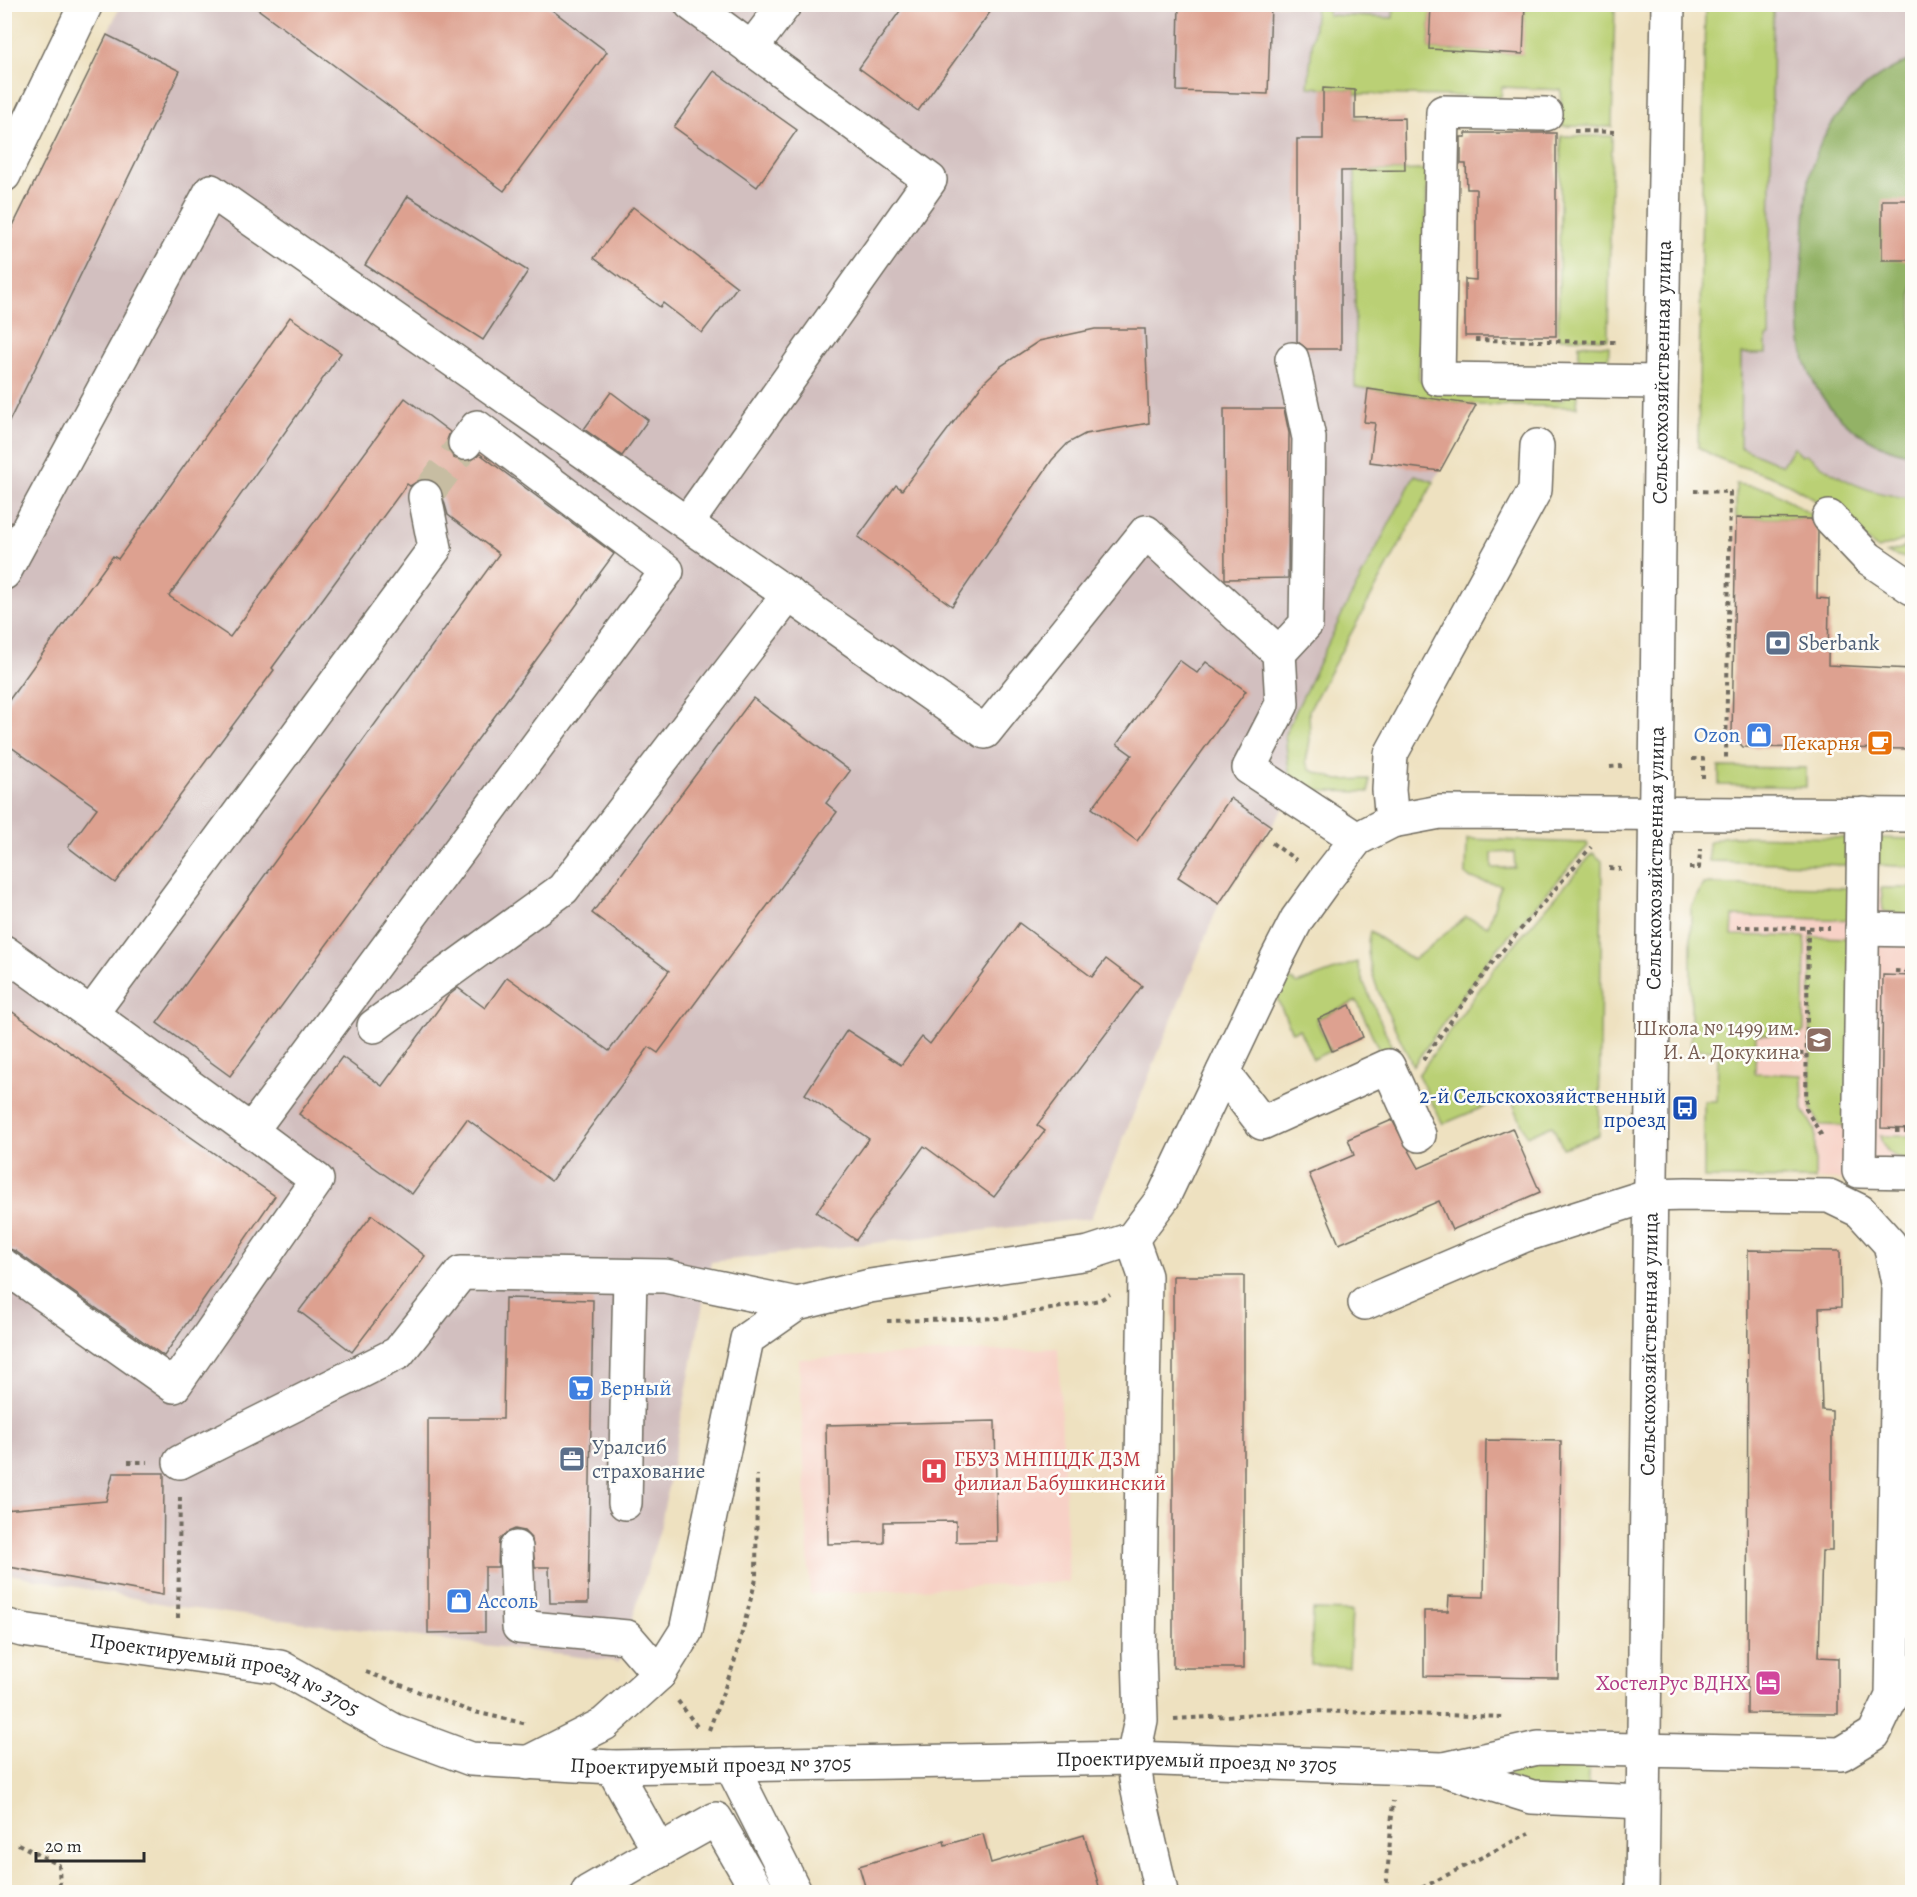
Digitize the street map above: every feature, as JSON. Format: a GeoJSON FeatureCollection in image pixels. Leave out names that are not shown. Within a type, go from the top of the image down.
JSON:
{"type":"FeatureCollection","features":[{"type":"Feature","properties":{"kind":"street"},"geometry":{"type":"LineString","coordinates":[[4,175],[86,4]]}},
{"type":"Feature","properties":{"kind":"street"},"geometry":{"type":"LineString","coordinates":[[687,523],[930,180],[691,4]]}},
{"type":"Feature","properties":{"kind":"street"},"geometry":{"type":"LineString","coordinates":[[751,49],[785,4]]}},
{"type":"Feature","properties":{"kind":"street","name":"Сельскохозяйственная улица"},"geometry":{"type":"LineString","coordinates":[[1642,1893],[1668,4]]}},
{"type":"Feature","properties":{"kind":"street"},"geometry":{"type":"LineString","coordinates":[[1546,114],[1443,112],[1438,379],[1661,382]]}},
{"type":"Feature","properties":{"kind":"street"},"geometry":{"type":"LineString","coordinates":[[4,573],[212,191],[985,732],[1146,532],[1279,653],[1282,704],[1249,768],[1357,839]]}},
{"type":"Feature","properties":{"kind":"street"},"geometry":{"type":"LineString","coordinates":[[1279,653],[1306,624],[1309,438],[1292,359]]}},
{"type":"Feature","properties":{"kind":"street"},"geometry":{"type":"LineString","coordinates":[[251,1131],[667,571],[477,427],[465,443]]}},
{"type":"Feature","properties":{"kind":"street"},"geometry":{"type":"LineString","coordinates":[[1392,821],[1389,790],[1391,754],[1535,490],[1537,446]]}},
{"type":"Feature","properties":{"kind":"street"},"geometry":{"type":"LineString","coordinates":[[91,1014],[435,548],[425,497]]}},
{"type":"Feature","properties":{"kind":"street"},"geometry":{"type":"LineString","coordinates":[[1829,517],[1868,558],[1912,588]]}},
{"type":"Feature","properties":{"kind":"street"},"geometry":{"type":"LineString","coordinates":[[374,1026],[563,889],[789,594]]}},
{"type":"Feature","properties":{"kind":"street"},"geometry":{"type":"LineString","coordinates":[[527,1763],[604,1724],[659,1674],[686,1630],[747,1339],[797,1304],[870,1286],[1089,1253],[1132,1239],[1163,1198],[1297,919],[1357,839],[1392,821],[1440,812],[1912,815]]}},
{"type":"Feature","properties":{"kind":"street"},"geometry":{"type":"LineString","coordinates":[[1864,814],[1859,1171],[1912,1172]]}},
{"type":"Feature","properties":{"kind":"street"},"geometry":{"type":"LineString","coordinates":[[1862,929],[1912,930]]}},
{"type":"Feature","properties":{"kind":"street"},"geometry":{"type":"LineString","coordinates":[[4,952],[317,1180],[174,1386],[4,1266]]}},
{"type":"Feature","properties":{"kind":"street"},"geometry":{"type":"LineString","coordinates":[[1223,1072],[1262,1123],[1388,1066],[1419,1135]]}},
{"type":"Feature","properties":{"kind":"street","name":"Проектируемый проезд № 3705"},"geometry":{"type":"LineString","coordinates":[[4,1625],[22,1630],[280,1667],[393,1730],[471,1759],[527,1763],[612,1767],[1133,1758],[1442,1769],[1538,1748],[1841,1754],[1874,1734],[1892,1696],[1904,1578],[1905,1366],[1899,1288],[1890,1244],[1860,1211],[1829,1196],[1650,1195],[1525,1235],[1365,1303]]}},
{"type":"Feature","properties":{"kind":"street"},"geometry":{"type":"LineString","coordinates":[[1132,1239],[1145,1276],[1139,1653],[1141,1720],[1133,1758],[1138,1791],[1161,1893]]}},
{"type":"Feature","properties":{"kind":"street"},"geometry":{"type":"LineString","coordinates":[[180,1462],[398,1353],[461,1273],[665,1276],[797,1304]]}},
{"type":"Feature","properties":{"kind":"street"},"geometry":{"type":"LineString","coordinates":[[625,1503],[630,1276]]}},
{"type":"Feature","properties":{"kind":"street"},"geometry":{"type":"LineString","coordinates":[[516,1548],[519,1626],[627,1637],[659,1674]]}},
{"type":"Feature","properties":{"kind":"street"},"geometry":{"type":"LineString","coordinates":[[731,1765],[795,1893]]}},
{"type":"Feature","properties":{"kind":"street"},"geometry":{"type":"LineString","coordinates":[[612,1767],[659,1851]]}},
{"type":"Feature","properties":{"kind":"street","name":"Проектируемый проезд № 3705"},"geometry":{"type":"LineString","coordinates":[[1442,1769],[1532,1797],[1643,1802]]}},
{"type":"Feature","properties":{"kind":"street"},"geometry":{"type":"LineString","coordinates":[[588,1893],[716,1819],[758,1893]]}},
{"type":"Feature","properties":{"kind":"path"},"geometry":{"type":"LineString","coordinates":[[1439,340],[1615,342]]}},
{"type":"Feature","properties":{"kind":"path"},"geometry":{"type":"LineString","coordinates":[[1693,490],[1730,492],[1726,758]]}},
{"type":"Feature","properties":{"kind":"path"},"geometry":{"type":"LineString","coordinates":[[1688,759],[1703,759],[1703,778]]}},
{"type":"Feature","properties":{"kind":"path"},"geometry":{"type":"LineString","coordinates":[[1610,766],[1622,766]]}},
{"type":"Feature","properties":{"kind":"path"},"geometry":{"type":"LineString","coordinates":[[1418,1066],[1492,963],[1594,844]]}},
{"type":"Feature","properties":{"kind":"path"},"geometry":{"type":"LineString","coordinates":[[1699,868],[1700,848]]}},
{"type":"Feature","properties":{"kind":"path"},"geometry":{"type":"LineString","coordinates":[[1609,868],[1622,869]]}},
{"type":"Feature","properties":{"kind":"path"},"geometry":{"type":"LineString","coordinates":[[1737,927],[1862,929]]}},
{"type":"Feature","properties":{"kind":"path"},"geometry":{"type":"LineString","coordinates":[[1808,928],[1806,1109],[1824,1140]]}},
{"type":"Feature","properties":{"kind":"path"},"geometry":{"type":"LineString","coordinates":[[1762,1053],[1807,1054]]}},
{"type":"Feature","properties":{"kind":"path"},"geometry":{"type":"LineString","coordinates":[[877,1322],[1001,1318],[1100,1300],[1145,1276]]}},
{"type":"Feature","properties":{"kind":"path"},"geometry":{"type":"LineString","coordinates":[[128,1462],[180,1462],[178,1625]]}},
{"type":"Feature","properties":{"kind":"path"},"geometry":{"type":"LineString","coordinates":[[706,1739],[734,1663],[756,1579],[758,1467]]}},
{"type":"Feature","properties":{"kind":"path"},"geometry":{"type":"LineString","coordinates":[[359,1670],[470,1711],[538,1726]]}},
{"type":"Feature","properties":{"kind":"path"},"geometry":{"type":"LineString","coordinates":[[1386,1893],[1393,1798]]}},
{"type":"Feature","properties":{"kind":"path"},"geometry":{"type":"LineString","coordinates":[[1414,1893],[1536,1829]]}},
{"type":"Feature","properties":{"kind":"path"},"geometry":{"type":"LineString","coordinates":[[18,1844],[59,1865],[60,1893]]}},
{"type":"Feature","properties":{"kind":"shaded area"},"geometry":{"type":"Polygon","coordinates":[[[121,5],[1585,5],[1583,92],[1357,78],[1355,387],[1476,405],[1309,710],[1310,740],[1306,762],[1310,770],[1219,904],[1091,1218],[711,1262],[660,1529],[619,1662],[179,1607],[5,1573],[4,244],[121,5]]]}},
{"type":"Feature","properties":{"kind":"shaded area"},"geometry":{"type":"Polygon","coordinates":[[[1744,5],[1912,5],[1912,515],[1878,512],[1740,447],[1744,5]]]}},
{"type":"Feature","properties":{"kind":"shaded area","name":"Школа № 1499 им. И. А. Докукина"},"geometry":{"type":"Polygon","coordinates":[[[1732,886],[1912,888],[1912,1181],[1726,1178],[1732,886]]]}},
{"type":"Feature","properties":{"kind":"shaded area","name":"ГБУЗ МНПЦДК ДЗМ филиал Бабушкинский"},"geometry":{"type":"Polygon","coordinates":[[[1058,1348],[1069,1582],[810,1594],[799,1359],[1058,1348]]]}},
{"type":"Feature","properties":{"kind":"green space"},"geometry":{"type":"Polygon","coordinates":[[[1316,5],[1328,5],[1328,15],[1393,18],[1394,5],[1431,5],[1429,49],[1522,54],[1525,5],[1615,5],[1612,127],[1562,126],[1561,90],[1502,87],[1501,97],[1355,94],[1355,90],[1308,87],[1316,5]]]}},
{"type":"Feature","properties":{"kind":"green space"},"geometry":{"type":"Polygon","coordinates":[[[1705,5],[1773,5],[1769,336],[1766,337],[1766,354],[1741,354],[1740,447],[1782,465],[1793,447],[1802,456],[1806,454],[1856,485],[1882,494],[1912,498],[1912,560],[1887,553],[1905,547],[1907,539],[1878,549],[1801,491],[1698,447],[1705,5]]]}},
{"type":"Feature","properties":{"kind":"green space"},"geometry":{"type":"Polygon","coordinates":[[[1912,60],[1912,455],[1893,450],[1857,432],[1829,405],[1809,371],[1803,352],[1799,316],[1807,194],[1816,155],[1835,120],[1861,90],[1894,68],[1912,60]]]}},
{"type":"Feature","properties":{"kind":"green space"},"geometry":{"type":"Polygon","coordinates":[[[1355,118],[1369,119],[1369,171],[1427,170],[1424,346],[1420,346],[1419,379],[1431,391],[1497,389],[1497,398],[1564,400],[1564,393],[1578,393],[1577,407],[1476,405],[1355,387],[1355,118]]]}},
{"type":"Feature","properties":{"kind":"green space"},"geometry":{"type":"Polygon","coordinates":[[[1561,136],[1612,136],[1608,339],[1558,338],[1561,136]]]}},
{"type":"Feature","properties":{"kind":"green space"},"geometry":{"type":"Polygon","coordinates":[[[1579,344],[1609,346],[1608,370],[1578,369],[1579,344]]]}},
{"type":"Feature","properties":{"kind":"green space"},"geometry":{"type":"Polygon","coordinates":[[[1415,475],[1434,482],[1309,710],[1310,740],[1306,762],[1310,770],[1338,780],[1369,779],[1369,792],[1322,791],[1290,782],[1285,734],[1344,610],[1415,475]]]}},
{"type":"Feature","properties":{"kind":"green space"},"geometry":{"type":"Polygon","coordinates":[[[1736,484],[1770,489],[1818,519],[1736,518],[1736,484]]]}},
{"type":"Feature","properties":{"kind":"green space"},"geometry":{"type":"Polygon","coordinates":[[[1719,767],[1806,768],[1806,787],[1719,785],[1719,767]]]}},
{"type":"Feature","properties":{"kind":"green space"},"geometry":{"type":"Polygon","coordinates":[[[1722,837],[1853,838],[1848,864],[1845,865],[1709,861],[1708,843],[1722,837]]]}},
{"type":"Feature","properties":{"kind":"green space"},"geometry":{"type":"Polygon","coordinates":[[[1876,838],[1912,839],[1912,867],[1879,865],[1876,838]]]}},
{"type":"Feature","properties":{"kind":"green space"},"geometry":{"type":"Polygon","coordinates":[[[1467,839],[1587,843],[1588,846],[1487,961],[1413,1066],[1375,981],[1368,946],[1370,932],[1413,960],[1466,917],[1488,926],[1501,885],[1471,879],[1466,875],[1467,839]],[[1514,852],[1492,853],[1492,868],[1515,868],[1514,852]]]}},
{"type":"Feature","properties":{"kind":"green space"},"geometry":{"type":"Polygon","coordinates":[[[1593,853],[1602,861],[1599,1135],[1563,1148],[1552,1125],[1527,1136],[1512,1101],[1493,1103],[1443,1124],[1418,1075],[1496,966],[1593,853]]]}},
{"type":"Feature","properties":{"kind":"green space"},"geometry":{"type":"Polygon","coordinates":[[[1703,884],[1853,888],[1853,920],[1733,916],[1732,935],[1805,937],[1804,1031],[1800,1035],[1756,1034],[1755,1073],[1802,1075],[1803,1110],[1815,1130],[1815,1179],[1704,1178],[1704,1101],[1717,1101],[1718,1050],[1691,1049],[1691,908],[1703,884]]]}},
{"type":"Feature","properties":{"kind":"green space"},"geometry":{"type":"Polygon","coordinates":[[[1881,888],[1912,888],[1912,917],[1883,911],[1881,888]]]}},
{"type":"Feature","properties":{"kind":"green space"},"geometry":{"type":"Polygon","coordinates":[[[1811,937],[1853,938],[1851,1126],[1820,1125],[1810,1107],[1811,937]]]}},
{"type":"Feature","properties":{"kind":"green space"},"geometry":{"type":"Polygon","coordinates":[[[1357,962],[1395,1054],[1383,1059],[1357,1001],[1316,1019],[1330,1051],[1313,1059],[1299,1029],[1292,1032],[1276,996],[1280,985],[1292,980],[1297,984],[1357,962]]]}},
{"type":"Feature","properties":{"kind":"green space"},"geometry":{"type":"Polygon","coordinates":[[[1880,1136],[1912,1136],[1912,1162],[1901,1159],[1888,1151],[1880,1136]]]}},
{"type":"Feature","properties":{"kind":"green space"},"geometry":{"type":"Polygon","coordinates":[[[1313,1610],[1352,1611],[1349,1667],[1311,1665],[1313,1610]]]}},
{"type":"Feature","properties":{"kind":"green space"},"geometry":{"type":"Polygon","coordinates":[[[1590,1755],[1588,1791],[1533,1790],[1486,1764],[1590,1755]]]}},
{"type":"Feature","properties":{"kind":"building"},"geometry":{"type":"Polygon","coordinates":[[[251,4],[544,4],[607,52],[504,191],[251,4]]]}},
{"type":"Feature","properties":{"kind":"building"},"geometry":{"type":"Polygon","coordinates":[[[905,4],[996,4],[918,111],[859,68],[905,4]]]}},
{"type":"Feature","properties":{"kind":"building"},"geometry":{"type":"Polygon","coordinates":[[[1179,4],[1271,4],[1268,94],[1177,91],[1179,4]]]}},
{"type":"Feature","properties":{"kind":"building"},"geometry":{"type":"Polygon","coordinates":[[[1431,4],[1525,4],[1523,54],[1429,49],[1431,4]]]}},
{"type":"Feature","properties":{"kind":"building"},"geometry":{"type":"Polygon","coordinates":[[[107,35],[180,71],[4,432],[4,244],[107,35]]]}},
{"type":"Feature","properties":{"kind":"building"},"geometry":{"type":"Polygon","coordinates":[[[714,71],[797,130],[757,187],[674,127],[714,71]]]}},
{"type":"Feature","properties":{"kind":"building"},"geometry":{"type":"Polygon","coordinates":[[[1323,88],[1355,90],[1355,119],[1404,118],[1405,170],[1341,171],[1341,349],[1307,349],[1297,341],[1297,139],[1323,139],[1323,88]]]}},
{"type":"Feature","properties":{"kind":"building"},"geometry":{"type":"Polygon","coordinates":[[[1466,133],[1556,133],[1556,336],[1465,336],[1465,279],[1476,280],[1476,189],[1467,189],[1466,164],[1461,164],[1461,137],[1466,137],[1466,133]]]}},
{"type":"Feature","properties":{"kind":"building"},"geometry":{"type":"Polygon","coordinates":[[[408,196],[528,271],[483,340],[365,265],[408,196]]]}},
{"type":"Feature","properties":{"kind":"building"},"geometry":{"type":"Polygon","coordinates":[[[1882,200],[1910,200],[1911,260],[1882,260],[1882,200]]]}},
{"type":"Feature","properties":{"kind":"building"},"geometry":{"type":"Polygon","coordinates":[[[633,207],[737,287],[702,333],[663,303],[660,307],[594,258],[633,207]]]}},
{"type":"Feature","properties":{"kind":"building"},"geometry":{"type":"Polygon","coordinates":[[[290,317],[341,353],[169,596],[230,637],[405,398],[450,432],[447,440],[448,450],[454,458],[462,461],[472,460],[480,454],[614,554],[230,1076],[157,1023],[499,554],[448,515],[439,484],[432,480],[422,479],[410,486],[407,484],[272,668],[274,670],[115,883],[68,847],[97,808],[4,742],[4,707],[113,556],[118,559],[290,317]]]}},
{"type":"Feature","properties":{"kind":"building"},"geometry":{"type":"Polygon","coordinates":[[[1095,329],[1145,329],[1149,423],[1085,434],[1068,443],[1052,460],[952,606],[858,537],[896,485],[902,490],[984,382],[1001,366],[1039,341],[1095,329]]]}},
{"type":"Feature","properties":{"kind":"building"},"geometry":{"type":"Polygon","coordinates":[[[1368,389],[1476,405],[1440,471],[1370,462],[1375,423],[1364,422],[1368,389]]]}},
{"type":"Feature","properties":{"kind":"building"},"geometry":{"type":"Polygon","coordinates":[[[611,392],[648,420],[622,456],[584,429],[611,392]]]}},
{"type":"Feature","properties":{"kind":"building"},"geometry":{"type":"Polygon","coordinates":[[[1224,409],[1284,409],[1289,433],[1288,578],[1225,579],[1224,409]]]}},
{"type":"Feature","properties":{"kind":"building"},"geometry":{"type":"Polygon","coordinates":[[[1736,518],[1811,519],[1818,532],[1817,598],[1829,599],[1828,665],[1912,669],[1912,749],[1743,747],[1732,735],[1736,518]]]}},
{"type":"Feature","properties":{"kind":"building"},"geometry":{"type":"Polygon","coordinates":[[[1179,660],[1197,673],[1206,662],[1246,691],[1137,841],[1092,808],[1132,755],[1117,744],[1179,660]]]}},
{"type":"Feature","properties":{"kind":"building"},"geometry":{"type":"Polygon","coordinates":[[[753,698],[850,771],[826,803],[837,812],[658,1053],[649,1047],[551,1181],[467,1119],[412,1194],[299,1114],[342,1057],[382,1086],[448,996],[458,988],[485,1008],[507,977],[609,1051],[669,971],[592,913],[753,698]]]}},
{"type":"Feature","properties":{"kind":"building"},"geometry":{"type":"Polygon","coordinates":[[[1230,798],[1271,826],[1219,904],[1178,877],[1230,798]]]}},
{"type":"Feature","properties":{"kind":"building"},"geometry":{"type":"Polygon","coordinates":[[[1019,923],[1092,977],[1106,959],[1142,986],[1037,1125],[1045,1131],[994,1197],[924,1146],[856,1240],[816,1212],[869,1139],[805,1094],[847,1030],[901,1065],[922,1037],[930,1044],[1019,923]]]}},
{"type":"Feature","properties":{"kind":"building"},"geometry":{"type":"Polygon","coordinates":[[[1883,975],[1912,976],[1912,1129],[1881,1128],[1883,975]]]}},
{"type":"Feature","properties":{"kind":"building"},"geometry":{"type":"Polygon","coordinates":[[[1350,1005],[1363,1037],[1332,1051],[1318,1019],[1350,1005]]]}},
{"type":"Feature","properties":{"kind":"building"},"geometry":{"type":"Polygon","coordinates":[[[4,1006],[275,1196],[164,1356],[15,1251],[4,1247],[4,1006]]]}},
{"type":"Feature","properties":{"kind":"building"},"geometry":{"type":"Polygon","coordinates":[[[1392,1120],[1419,1168],[1512,1128],[1540,1192],[1452,1230],[1439,1201],[1339,1244],[1309,1174],[1354,1155],[1348,1139],[1392,1120]]]}},
{"type":"Feature","properties":{"kind":"building"},"geometry":{"type":"Polygon","coordinates":[[[372,1215],[425,1256],[352,1352],[299,1311],[372,1215]]]}},
{"type":"Feature","properties":{"kind":"building"},"geometry":{"type":"Polygon","coordinates":[[[1748,1250],[1840,1251],[1841,1307],[1819,1308],[1822,1410],[1832,1411],[1832,1551],[1822,1551],[1819,1657],[1838,1658],[1838,1714],[1747,1713],[1748,1250]]]}},
{"type":"Feature","properties":{"kind":"building"},"geometry":{"type":"Polygon","coordinates":[[[1173,1276],[1244,1276],[1244,1668],[1173,1668],[1173,1276]]]}},
{"type":"Feature","properties":{"kind":"building"},"geometry":{"type":"Polygon","coordinates":[[[505,1298],[593,1300],[588,1603],[550,1603],[549,1567],[535,1567],[532,1539],[524,1531],[515,1529],[506,1533],[499,1540],[498,1567],[485,1567],[485,1632],[428,1633],[428,1419],[503,1419],[505,1298]]]}},
{"type":"Feature","properties":{"kind":"building"},"geometry":{"type":"Polygon","coordinates":[[[995,1421],[997,1541],[956,1542],[956,1521],[884,1522],[884,1543],[828,1544],[826,1425],[995,1421]]]}},
{"type":"Feature","properties":{"kind":"building"},"geometry":{"type":"Polygon","coordinates":[[[1486,1440],[1561,1441],[1558,1678],[1424,1676],[1424,1611],[1448,1611],[1449,1596],[1484,1597],[1486,1440]]]}},
{"type":"Feature","properties":{"kind":"building"},"geometry":{"type":"Polygon","coordinates":[[[113,1473],[164,1473],[163,1595],[4,1566],[4,1510],[106,1501],[113,1473]]]}},
{"type":"Feature","properties":{"kind":"building"},"geometry":{"type":"Polygon","coordinates":[[[983,1834],[991,1863],[1084,1835],[1101,1893],[867,1893],[859,1866],[944,1841],[945,1845],[983,1834]]]}},
{"type":"Feature","properties":{"kind":"tunnel"},"geometry":{"type":"LineString","coordinates":[[425,497],[465,443]]}},
{"type":"Feature","properties":{"kind":"place","name":"Sberbank"},"geometry":{"type":"Point","coordinates":[1778,643]}},
{"type":"Feature","properties":{"kind":"place","name":"Ozon"},"geometry":{"type":"Point","coordinates":[1759,735]}},
{"type":"Feature","properties":{"kind":"place","name":"Пекарня"},"geometry":{"type":"Point","coordinates":[1880,743]}},
{"type":"Feature","properties":{"kind":"place","name":"Школа № 1499 им. И. А. Докукина"},"geometry":{"type":"Point","coordinates":[1819,1040]}},
{"type":"Feature","properties":{"kind":"place","name":"2-й Сельскохозяйственный проезд"},"geometry":{"type":"Point","coordinates":[1685,1108]}},
{"type":"Feature","properties":{"kind":"place","name":"Верный"},"geometry":{"type":"Point","coordinates":[581,1388]}},
{"type":"Feature","properties":{"kind":"place","name":"Уралсиб страхование"},"geometry":{"type":"Point","coordinates":[572,1459]}},
{"type":"Feature","properties":{"kind":"place","name":"ГБУЗ МНПЦДК ДЗМ филиал Бабушкинский"},"geometry":{"type":"Point","coordinates":[934,1471]}},
{"type":"Feature","properties":{"kind":"place","name":"Ассоль"},"geometry":{"type":"Point","coordinates":[459,1601]}},
{"type":"Feature","properties":{"kind":"place","name":"ХостелРус ВДНХ"},"geometry":{"type":"Point","coordinates":[1768,1683]}}]}
